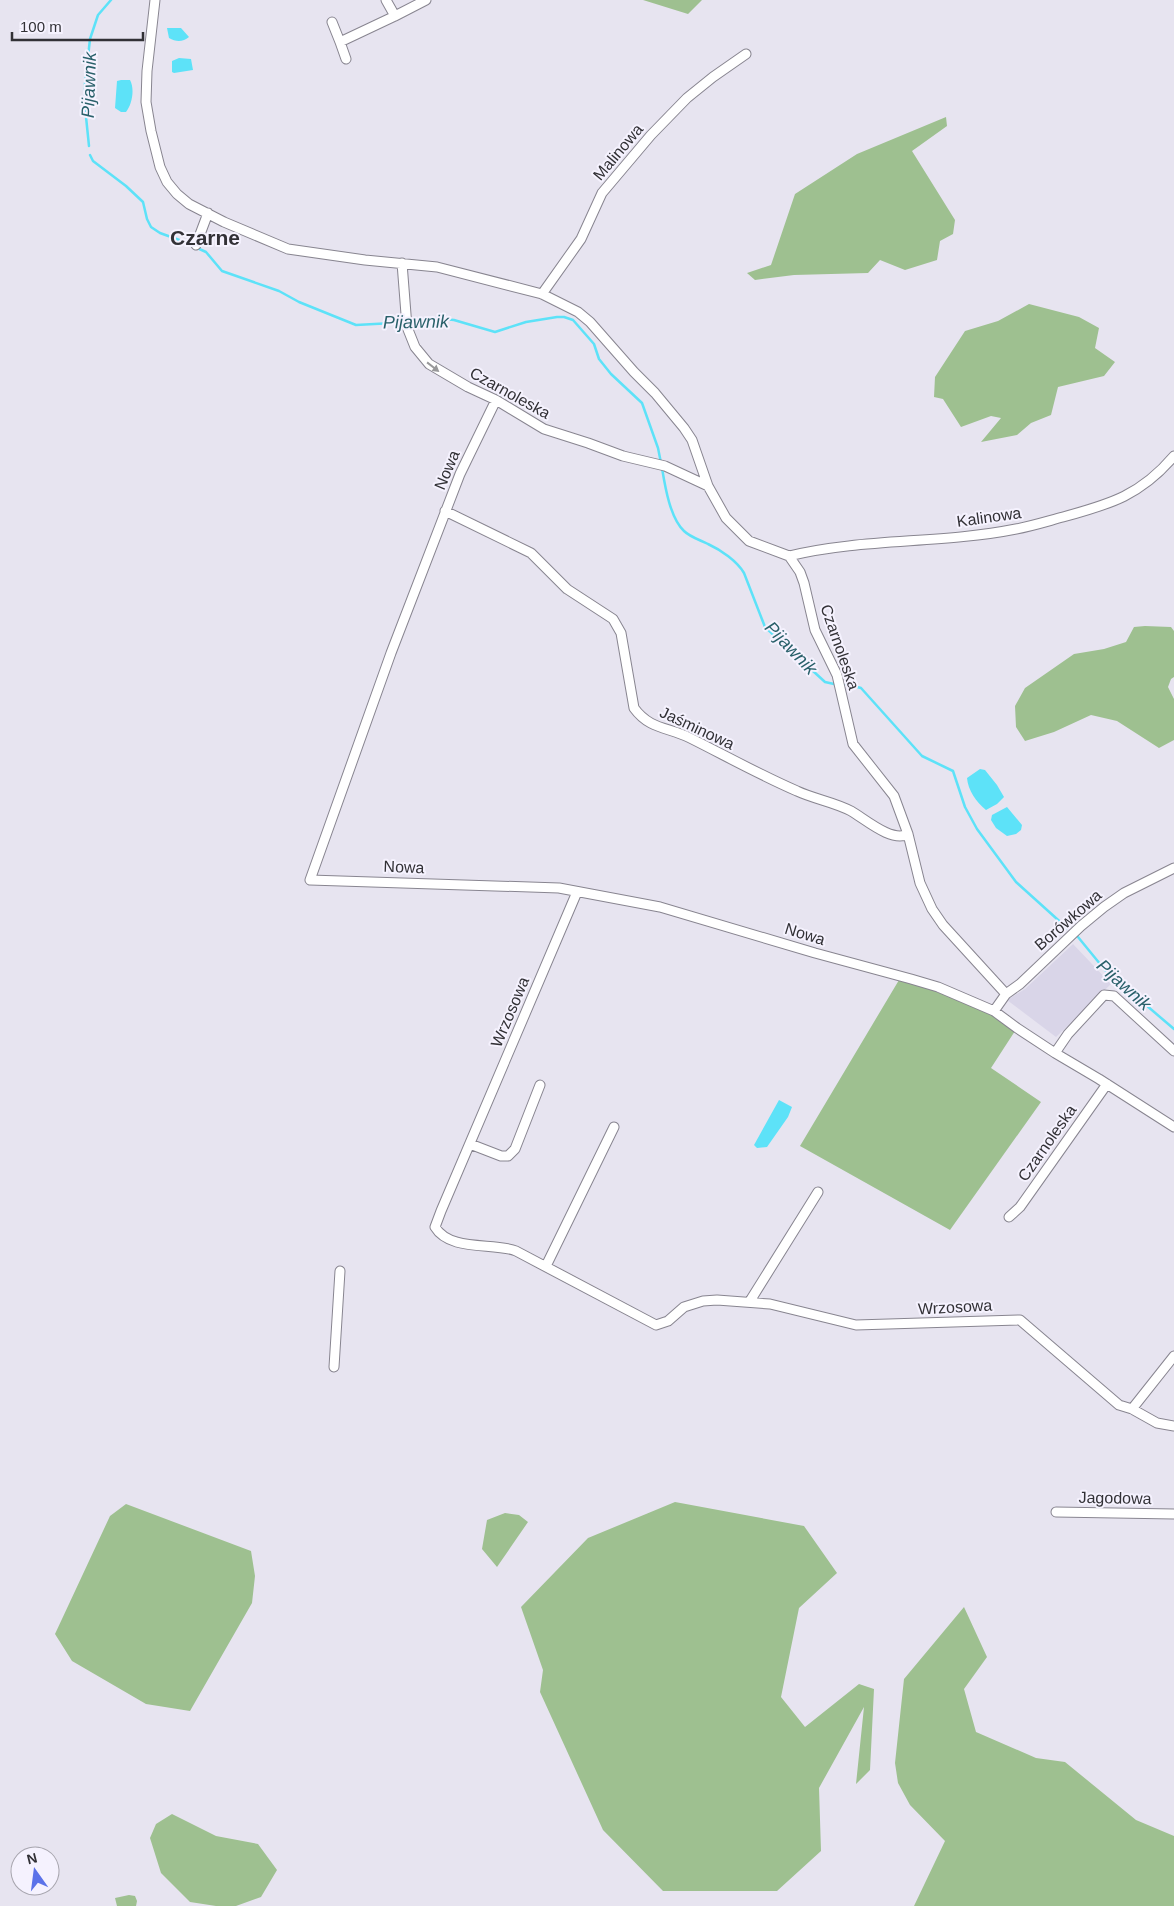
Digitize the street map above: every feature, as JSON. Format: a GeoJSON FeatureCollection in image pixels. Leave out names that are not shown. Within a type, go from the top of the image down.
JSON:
{"type":"FeatureCollection","features":[{"type":"Feature","properties":{"kind":"street"},"geometry":{"type":"LineString","coordinates":[[155,0],[146,102],[150,131],[164,176],[176,194],[189,204],[288,249],[437,267],[542,294],[578,312],[590,322],[655,393],[684,428],[692,440],[708,486],[726,518],[749,541],[789,556]]}},
{"type":"Feature","properties":{"kind":"street"},"geometry":{"type":"LineString","coordinates":[[386,0],[395,16]]}},
{"type":"Feature","properties":{"kind":"street"},"geometry":{"type":"LineString","coordinates":[[340,42],[426,0]]}},
{"type":"Feature","properties":{"kind":"street"},"geometry":{"type":"LineString","coordinates":[[332,22],[346,59]]}},
{"type":"Feature","properties":{"kind":"street","name":"Malinowa"},"geometry":{"type":"LineString","coordinates":[[542,294],[580,239],[602,193],[651,135],[687,98],[746,54]]}},
{"type":"Feature","properties":{"kind":"street"},"geometry":{"type":"LineString","coordinates":[[196,245],[208,213]]}},
{"type":"Feature","properties":{"kind":"street","name":"Czarnoleska"},"geometry":{"type":"LineString","coordinates":[[402,263],[407,327],[415,347],[429,364],[468,387],[496,400],[544,430],[623,456],[665,466],[708,486]]}},
{"type":"Feature","properties":{"kind":"street","name":"Nowa"},"geometry":{"type":"LineString","coordinates":[[496,400],[460,474],[445,512],[391,653],[310,880],[537,886],[558,888],[660,907],[938,987],[994,1010]]}},
{"type":"Feature","properties":{"kind":"street","name":"Kalinowa"},"geometry":{"type":"LineString","coordinates":[[789,556],[818,549],[1016,530],[1086,511],[1128,495],[1144,486],[1174,456]]}},
{"type":"Feature","properties":{"kind":"street","name":"Jaśminowa"},"geometry":{"type":"LineString","coordinates":[[445,512],[531,553],[567,589],[613,620],[621,633],[634,708],[647,721],[662,729],[688,737],[799,792],[848,810],[884,832],[898,837],[908,834]]}},
{"type":"Feature","properties":{"kind":"street","name":"Czarnoleska"},"geometry":{"type":"LineString","coordinates":[[789,556],[804,583],[815,630],[837,675],[853,744],[894,796],[908,834],[920,883],[932,909],[942,925],[1006,994]]}},
{"type":"Feature","properties":{"kind":"street","name":"Borówkowa"},"geometry":{"type":"LineString","coordinates":[[994,1010],[1006,994],[1020,984],[1081,926],[1104,907],[1124,893],[1174,868]]}},
{"type":"Feature","properties":{"kind":"street","name":"Wrzosowa"},"geometry":{"type":"LineString","coordinates":[[577,892],[441,1211],[435,1227],[438,1231],[464,1244],[478,1247],[507,1248],[546,1266],[656,1325],[668,1321],[684,1307],[703,1301],[750,1301],[792,1308],[856,1325],[1020,1320],[1119,1405],[1132,1409],[1157,1423],[1174,1426]]}},
{"type":"Feature","properties":{"kind":"street"},"geometry":{"type":"LineString","coordinates":[[1055,1053],[1068,1034],[1104,995],[1114,996],[1174,1051]]}},
{"type":"Feature","properties":{"kind":"street"},"geometry":{"type":"LineString","coordinates":[[994,1010],[1055,1053],[1174,1127]]}},
{"type":"Feature","properties":{"kind":"street","name":"Czarnoleska"},"geometry":{"type":"LineString","coordinates":[[1009,1217],[1020,1207],[1107,1084]]}},
{"type":"Feature","properties":{"kind":"street"},"geometry":{"type":"LineString","coordinates":[[470,1144],[501,1156],[508,1156],[515,1149],[540,1085]]}},
{"type":"Feature","properties":{"kind":"street"},"geometry":{"type":"LineString","coordinates":[[546,1266],[614,1127]]}},
{"type":"Feature","properties":{"kind":"street"},"geometry":{"type":"LineString","coordinates":[[750,1301],[818,1192]]}},
{"type":"Feature","properties":{"kind":"street"},"geometry":{"type":"LineString","coordinates":[[334,1367],[340,1271]]}},
{"type":"Feature","properties":{"kind":"street"},"geometry":{"type":"LineString","coordinates":[[1132,1409],[1174,1356]]}},
{"type":"Feature","properties":{"kind":"street","name":"Jagodowa"},"geometry":{"type":"LineString","coordinates":[[1056,1512],[1174,1514]]}},
{"type":"Feature","properties":{"kind":"shaded area"},"geometry":{"type":"Polygon","coordinates":[[[1073,944],[1111,984],[1056,1037],[1007,1000],[1025,989],[1073,944]]]}},
{"type":"Feature","properties":{"kind":"green space"},"geometry":{"type":"Polygon","coordinates":[[[643,0],[702,0],[688,14],[643,0]]]}},
{"type":"Feature","properties":{"kind":"green space"},"geometry":{"type":"Polygon","coordinates":[[[946,117],[947,126],[912,151],[955,220],[953,234],[940,241],[937,260],[905,270],[880,260],[868,273],[794,275],[755,280],[747,273],[771,265],[795,194],[857,154],[946,117]]]}},
{"type":"Feature","properties":{"kind":"green space"},"geometry":{"type":"Polygon","coordinates":[[[1029,304],[1079,317],[1099,328],[1095,348],[1115,362],[1104,376],[1058,387],[1051,415],[1031,423],[1017,435],[981,442],[1001,418],[991,416],[961,427],[943,399],[934,397],[935,377],[965,331],[998,321],[1029,304]]]}},
{"type":"Feature","properties":{"kind":"green space"},"geometry":{"type":"Polygon","coordinates":[[[1134,627],[1171,627],[1174,631],[1174,677],[1171,679],[1168,687],[1174,699],[1174,740],[1159,748],[1117,721],[1091,715],[1054,732],[1025,741],[1016,727],[1015,706],[1025,688],[1074,654],[1104,649],[1126,642],[1134,627]]]}},
{"type":"Feature","properties":{"kind":"green space"},"geometry":{"type":"Polygon","coordinates":[[[899,980],[932,990],[991,1013],[1015,1031],[991,1068],[1041,1102],[950,1230],[800,1146],[899,980]]]}},
{"type":"Feature","properties":{"kind":"green space"},"geometry":{"type":"Polygon","coordinates":[[[675,1502],[804,1526],[837,1573],[799,1608],[781,1697],[805,1727],[859,1684],[874,1689],[870,1770],[856,1784],[864,1707],[819,1788],[821,1851],[777,1891],[663,1891],[603,1830],[540,1692],[543,1670],[521,1607],[588,1538],[675,1502]]]}},
{"type":"Feature","properties":{"kind":"green space"},"geometry":{"type":"Polygon","coordinates":[[[126,1504],[251,1551],[255,1576],[252,1603],[190,1711],[146,1704],[72,1661],[55,1634],[110,1516],[126,1504]]]}},
{"type":"Feature","properties":{"kind":"green space"},"geometry":{"type":"Polygon","coordinates":[[[505,1513],[519,1515],[528,1522],[497,1567],[482,1549],[487,1520],[505,1513]]]}},
{"type":"Feature","properties":{"kind":"green space"},"geometry":{"type":"Polygon","coordinates":[[[964,1607],[987,1657],[964,1689],[976,1732],[1036,1758],[1065,1762],[1136,1820],[1174,1836],[1174,1906],[914,1906],[945,1841],[910,1805],[898,1783],[895,1763],[904,1679],[964,1607]]]}},
{"type":"Feature","properties":{"kind":"green space"},"geometry":{"type":"Polygon","coordinates":[[[172,1814],[216,1836],[258,1844],[277,1870],[261,1897],[236,1906],[216,1906],[190,1902],[161,1873],[150,1838],[156,1824],[172,1814]]]}},
{"type":"Feature","properties":{"kind":"green space"},"geometry":{"type":"Polygon","coordinates":[[[129,1895],[135,1896],[136,1906],[117,1906],[115,1898],[129,1895]]]}},
{"type":"Feature","properties":{"kind":"water"},"geometry":{"type":"Polygon","coordinates":[[[167,28],[181,28],[189,37],[182,41],[169,38],[167,28]]]}},
{"type":"Feature","properties":{"kind":"water"},"geometry":{"type":"Polygon","coordinates":[[[179,58],[191,59],[193,70],[172,72],[172,61],[179,58]]]}},
{"type":"Feature","properties":{"kind":"water"},"geometry":{"type":"Polygon","coordinates":[[[130,80],[132,84],[133,92],[126,112],[121,112],[115,108],[117,81],[130,80]]]}},
{"type":"Feature","properties":{"kind":"water"},"geometry":{"type":"Polygon","coordinates":[[[980,769],[985,770],[1004,797],[997,804],[986,810],[973,796],[967,778],[980,769]]]}},
{"type":"Feature","properties":{"kind":"water"},"geometry":{"type":"Polygon","coordinates":[[[1007,807],[1022,825],[1021,830],[1016,834],[1007,836],[996,828],[991,820],[992,815],[1007,807]]]}},
{"type":"Feature","properties":{"kind":"water"},"geometry":{"type":"Polygon","coordinates":[[[779,1100],[792,1107],[788,1117],[767,1147],[757,1148],[754,1145],[779,1100]]]}},
{"type":"Feature","properties":{"kind":"waterway","name":"Pijawnik"},"geometry":{"type":"LineString","coordinates":[[89,146],[85,84],[90,39],[98,15],[111,0]]}},
{"type":"Feature","properties":{"kind":"waterway","name":"Pijawnik"},"geometry":{"type":"LineString","coordinates":[[90,155],[93,161],[126,186],[143,202],[151,227],[160,233],[206,252],[222,271],[279,291],[299,302],[356,325],[432,318],[454,320],[495,332],[526,322],[557,317],[573,320],[594,344],[599,359],[611,374],[642,403],[658,448],[661,463]]}},
{"type":"Feature","properties":{"kind":"waterway","name":"Pijawnik"},"geometry":{"type":"LineString","coordinates":[[662,468],[669,501],[679,525],[689,535],[718,549],[737,564],[744,573],[765,627],[825,682],[834,684]]}},
{"type":"Feature","properties":{"kind":"waterway","name":"Pijawnik"},"geometry":{"type":"LineString","coordinates":[[846,684],[861,688],[922,756],[953,771],[965,807],[977,829],[1016,882],[1067,928]]}},
{"type":"Feature","properties":{"kind":"waterway","name":"Pijawnik"},"geometry":{"type":"LineString","coordinates":[[1078,937],[1105,970],[1174,1029]]}},
{"type":"Feature","properties":{"kind":"district","name":"Czarne"},"geometry":{"type":"Point","coordinates":[205,237]}}]}
